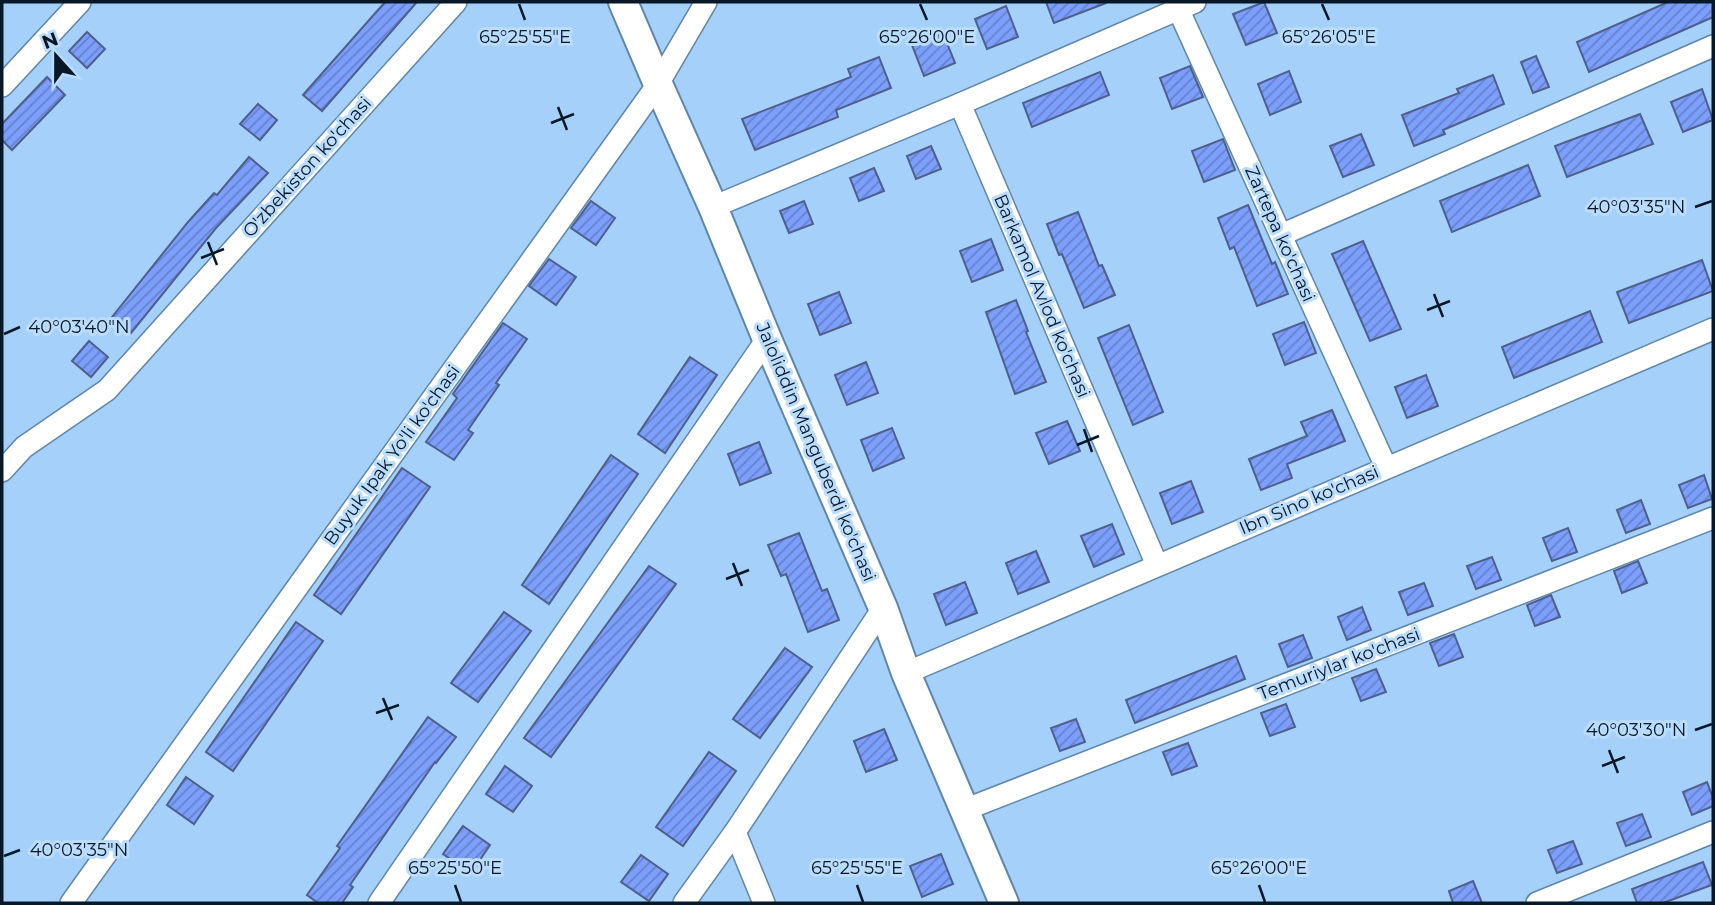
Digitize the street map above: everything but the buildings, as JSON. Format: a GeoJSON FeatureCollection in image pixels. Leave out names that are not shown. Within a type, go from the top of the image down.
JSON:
{"type":"FeatureCollection","features":[{"type":"Feature","properties":{"kind":"street"},"geometry":{"type":"LineString","coordinates":[[2,86],[80,2]]}},
{"type":"Feature","properties":{"kind":"street","name":"O'zbekiston ko'chasi"},"geometry":{"type":"LineString","coordinates":[[2,471],[24,447],[107,390],[456,2]]}},
{"type":"Feature","properties":{"kind":"street","name":"Jaloliddin Manguberdi ko'chasi"},"geometry":{"type":"LineString","coordinates":[[624,2],[883,608],[906,673],[1004,903]]}},
{"type":"Feature","properties":{"kind":"street","name":"Buyuk Ipak Yo'li ko'chasi"},"geometry":{"type":"LineString","coordinates":[[71,903],[657,84],[706,2]]}},
{"type":"Feature","properties":{"kind":"street"},"geometry":{"type":"LineString","coordinates":[[713,207],[960,104],[1183,4]]}},
{"type":"Feature","properties":{"kind":"street","name":"Zartepa ko'chasi"},"geometry":{"type":"LineString","coordinates":[[1183,4],[1281,234],[1386,467]]}},
{"type":"Feature","properties":{"kind":"street"},"geometry":{"type":"LineString","coordinates":[[1281,234],[1713,46]]}},
{"type":"Feature","properties":{"kind":"street","name":"Barkamol Avlod ko'chasi"},"geometry":{"type":"LineString","coordinates":[[960,104],[1157,565]]}},
{"type":"Feature","properties":{"kind":"street","name":"Ibn Sino ko'chasi"},"geometry":{"type":"LineString","coordinates":[[906,673],[1713,329]]}},
{"type":"Feature","properties":{"kind":"street"},"geometry":{"type":"LineString","coordinates":[[379,903],[767,339]]}},
{"type":"Feature","properties":{"kind":"street","name":"Temuriylar ko'chasi"},"geometry":{"type":"LineString","coordinates":[[964,810],[1713,519]]}},
{"type":"Feature","properties":{"kind":"street"},"geometry":{"type":"LineString","coordinates":[[684,903],[735,832],[883,608]]}},
{"type":"Feature","properties":{"kind":"street"},"geometry":{"type":"LineString","coordinates":[[735,832],[764,903]]}},
{"type":"Feature","properties":{"kind":"street"},"geometry":{"type":"LineString","coordinates":[[1537,903],[1713,832]]}}]}
